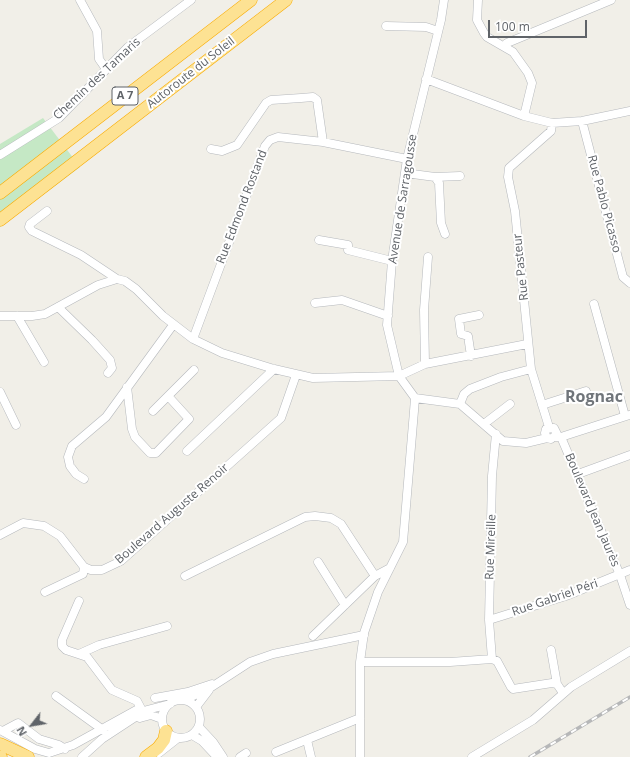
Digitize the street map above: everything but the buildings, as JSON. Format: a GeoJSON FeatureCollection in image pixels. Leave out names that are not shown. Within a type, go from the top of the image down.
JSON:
{"type":"FeatureCollection","features":[{"type":"Feature","properties":{"kind":"highway","name":"Autoroute du Soleil"},"geometry":{"type":"LineString","coordinates":[[0,192],[251,0]]}},
{"type":"Feature","properties":{"kind":"highway","name":"Autoroute du Soleil"},"geometry":{"type":"LineString","coordinates":[[0,220],[286,0]]}},
{"type":"Feature","properties":{"kind":"highway"},"geometry":{"type":"LineString","coordinates":[[146,757],[158,748],[164,740],[166,731]]}},
{"type":"Feature","properties":{"kind":"highway"},"geometry":{"type":"LineString","coordinates":[[0,744],[21,757]]}},
{"type":"Feature","properties":{"kind":"highway"},"geometry":{"type":"LineString","coordinates":[[0,744],[28,757]]}},
{"type":"Feature","properties":{"kind":"street"},"geometry":{"type":"LineString","coordinates":[[80,0],[97,31],[99,59],[106,69]]}},
{"type":"Feature","properties":{"kind":"street","name":"Chemin des Tamaris"},"geometry":{"type":"LineString","coordinates":[[0,155],[59,118],[128,47],[191,0]]}},
{"type":"Feature","properties":{"kind":"street","name":"Avenue de Sarragousse"},"geometry":{"type":"LineString","coordinates":[[415,398],[400,376],[387,325],[392,261],[407,160],[444,0]]}},
{"type":"Feature","properties":{"kind":"street"},"geometry":{"type":"LineString","coordinates":[[478,0],[477,20],[486,37],[513,52],[525,69],[532,83],[524,116]]}},
{"type":"Feature","properties":{"kind":"street"},"geometry":{"type":"LineString","coordinates":[[507,43],[612,0]]}},
{"type":"Feature","properties":{"kind":"street"},"geometry":{"type":"LineString","coordinates":[[386,26],[426,27],[438,31]]}},
{"type":"Feature","properties":{"kind":"street"},"geometry":{"type":"LineString","coordinates":[[426,79],[524,116],[552,123],[582,121],[630,111]]}},
{"type":"Feature","properties":{"kind":"street"},"geometry":{"type":"LineString","coordinates":[[210,149],[222,151],[237,144],[266,103],[271,100],[313,97],[317,100],[323,142]]}},
{"type":"Feature","properties":{"kind":"street","name":"Rue Pablo Picasso"},"geometry":{"type":"LineString","coordinates":[[582,121],[623,277],[630,283]]}},
{"type":"Feature","properties":{"kind":"street","name":"Rue Pasteur"},"geometry":{"type":"LineString","coordinates":[[549,427],[531,369],[515,211],[508,177],[509,168],[551,131],[552,123]]}},
{"type":"Feature","properties":{"kind":"street","name":"Rue Edmond Rostand"},"geometry":{"type":"LineString","coordinates":[[193,339],[265,146],[270,140],[278,137],[323,142],[407,160]]}},
{"type":"Feature","properties":{"kind":"street"},"geometry":{"type":"LineString","coordinates":[[405,173],[435,177],[460,176]]}},
{"type":"Feature","properties":{"kind":"street"},"geometry":{"type":"LineString","coordinates":[[435,177],[439,183],[441,223],[445,234]]}},
{"type":"Feature","properties":{"kind":"street"},"geometry":{"type":"LineString","coordinates":[[47,211],[30,224],[29,227],[32,231],[81,255],[136,289],[173,325],[193,339],[222,352],[274,369],[313,378],[400,376],[425,364],[528,344]]}},
{"type":"Feature","properties":{"kind":"street"},"geometry":{"type":"LineString","coordinates":[[319,240],[348,245],[348,250],[392,261]]}},
{"type":"Feature","properties":{"kind":"street"},"geometry":{"type":"LineString","coordinates":[[425,364],[424,310],[428,257]]}},
{"type":"Feature","properties":{"kind":"street"},"geometry":{"type":"LineString","coordinates":[[0,316],[32,316],[45,314],[98,285],[118,279]]}},
{"type":"Feature","properties":{"kind":"street"},"geometry":{"type":"LineString","coordinates":[[315,304],[342,300],[388,316]]}},
{"type":"Feature","properties":{"kind":"street"},"geometry":{"type":"LineString","coordinates":[[360,757],[360,662],[364,635],[378,592],[403,542],[415,398],[460,404],[503,441],[526,444],[628,415],[594,304]]}},
{"type":"Feature","properties":{"kind":"street"},"geometry":{"type":"LineString","coordinates":[[58,307],[110,360],[112,368],[108,373]]}},
{"type":"Feature","properties":{"kind":"street"},"geometry":{"type":"LineString","coordinates":[[471,356],[468,336],[461,334],[459,319],[479,315]]}},
{"type":"Feature","properties":{"kind":"street"},"geometry":{"type":"LineString","coordinates":[[17,316],[44,362]]}},
{"type":"Feature","properties":{"kind":"street"},"geometry":{"type":"LineString","coordinates":[[84,479],[80,477],[70,466],[68,457],[72,446],[106,417],[173,325]]}},
{"type":"Feature","properties":{"kind":"street"},"geometry":{"type":"LineString","coordinates":[[187,452],[274,369]]}},
{"type":"Feature","properties":{"kind":"street"},"geometry":{"type":"LineString","coordinates":[[460,404],[464,394],[470,389],[501,377],[531,369]]}},
{"type":"Feature","properties":{"kind":"street"},"geometry":{"type":"LineString","coordinates":[[153,411],[194,370]]}},
{"type":"Feature","properties":{"kind":"street","name":"Boulevard Auguste Renoir"},"geometry":{"type":"LineString","coordinates":[[84,567],[91,570],[102,570],[121,562],[281,418],[296,375]]}},
{"type":"Feature","properties":{"kind":"street"},"geometry":{"type":"LineString","coordinates":[[127,387],[132,429],[135,437],[150,453],[156,454],[189,419],[168,396]]}},
{"type":"Feature","properties":{"kind":"street"},"geometry":{"type":"LineString","coordinates":[[542,405],[586,391]]}},
{"type":"Feature","properties":{"kind":"street"},"geometry":{"type":"LineString","coordinates":[[0,392],[16,425]]}},
{"type":"Feature","properties":{"kind":"street"},"geometry":{"type":"LineString","coordinates":[[484,424],[510,404]]}},
{"type":"Feature","properties":{"kind":"street","name":"Boulevard Jean Jaurès"},"geometry":{"type":"LineString","coordinates":[[549,427],[555,429],[557,434],[555,437],[578,474],[620,575],[630,606]]}},
{"type":"Feature","properties":{"kind":"street","name":"Rue Mireille"},"geometry":{"type":"LineString","coordinates":[[492,659],[489,620],[492,476],[496,434]]}},
{"type":"Feature","properties":{"kind":"street"},"geometry":{"type":"LineString","coordinates":[[578,474],[630,455]]}},
{"type":"Feature","properties":{"kind":"street"},"geometry":{"type":"LineString","coordinates":[[185,576],[305,517],[314,516],[331,518],[341,524],[367,566],[376,576]]}},
{"type":"Feature","properties":{"kind":"street"},"geometry":{"type":"LineString","coordinates":[[0,535],[23,523],[44,526],[60,536],[84,567],[83,574],[45,592]]}},
{"type":"Feature","properties":{"kind":"street"},"geometry":{"type":"LineString","coordinates":[[318,562],[345,605]]}},
{"type":"Feature","properties":{"kind":"street"},"geometry":{"type":"LineString","coordinates":[[313,636],[376,576],[391,568]]}},
{"type":"Feature","properties":{"kind":"street","name":"Rue Gabriel Péri"},"geometry":{"type":"LineString","coordinates":[[489,620],[566,596],[630,570]]}},
{"type":"Feature","properties":{"kind":"street"},"geometry":{"type":"LineString","coordinates":[[79,601],[61,643],[66,650],[80,654],[90,662],[112,690],[137,701],[142,712],[162,719]]}},
{"type":"Feature","properties":{"kind":"street"},"geometry":{"type":"LineString","coordinates":[[80,654],[99,645],[167,626]]}},
{"type":"Feature","properties":{"kind":"street"},"geometry":{"type":"LineString","coordinates":[[1,731],[35,749],[49,753],[65,749],[142,712],[185,700],[214,685],[250,662],[273,654],[364,635]]}},
{"type":"Feature","properties":{"kind":"street"},"geometry":{"type":"LineString","coordinates":[[90,662],[99,645]]}},
{"type":"Feature","properties":{"kind":"street"},"geometry":{"type":"LineString","coordinates":[[551,650],[557,684],[563,693]]}},
{"type":"Feature","properties":{"kind":"street"},"geometry":{"type":"LineString","coordinates":[[472,757],[533,720],[563,693],[630,651]]}},
{"type":"Feature","properties":{"kind":"street"},"geometry":{"type":"LineString","coordinates":[[360,662],[450,662],[492,659],[497,661],[509,684],[514,689],[552,683],[557,684]]}},
{"type":"Feature","properties":{"kind":"street"},"geometry":{"type":"LineString","coordinates":[[155,698],[188,692],[201,686],[214,685]]}},
{"type":"Feature","properties":{"kind":"street"},"geometry":{"type":"LineString","coordinates":[[196,707],[214,685]]}},
{"type":"Feature","properties":{"kind":"street"},"geometry":{"type":"LineString","coordinates":[[56,696],[103,730]]}},
{"type":"Feature","properties":{"kind":"street"},"geometry":{"type":"LineString","coordinates":[[185,700],[196,707],[200,717],[199,727],[192,736]]}},
{"type":"Feature","properties":{"kind":"street"},"geometry":{"type":"LineString","coordinates":[[170,704],[163,713],[162,719],[166,731],[178,738]]}},
{"type":"Feature","properties":{"kind":"street"},"geometry":{"type":"LineString","coordinates":[[82,757],[102,739],[142,712]]}},
{"type":"Feature","properties":{"kind":"street"},"geometry":{"type":"LineString","coordinates":[[276,752],[360,718]]}},
{"type":"Feature","properties":{"kind":"street"},"geometry":{"type":"LineString","coordinates":[[1,731],[18,723],[39,739],[59,745],[65,749]]}},
{"type":"Feature","properties":{"kind":"street"},"geometry":{"type":"LineString","coordinates":[[199,727],[217,747],[223,757]]}},
{"type":"Feature","properties":{"kind":"street"},"geometry":{"type":"LineString","coordinates":[[153,757],[178,738],[192,736],[202,741],[217,757]]}},
{"type":"Feature","properties":{"kind":"street"},"geometry":{"type":"LineString","coordinates":[[308,740],[311,757]]}},
{"type":"Feature","properties":{"kind":"green space"},"geometry":{"type":"Polygon","coordinates":[[[43,118],[80,167],[0,227],[0,144],[43,118]]]}},
{"type":"Feature","properties":{"kind":"railway"},"geometry":{"type":"LineString","coordinates":[[530,757],[630,697]]}},
{"type":"Feature","properties":{"kind":"district","name":"Rognac"},"geometry":{"type":"Point","coordinates":[594,397]}}]}
